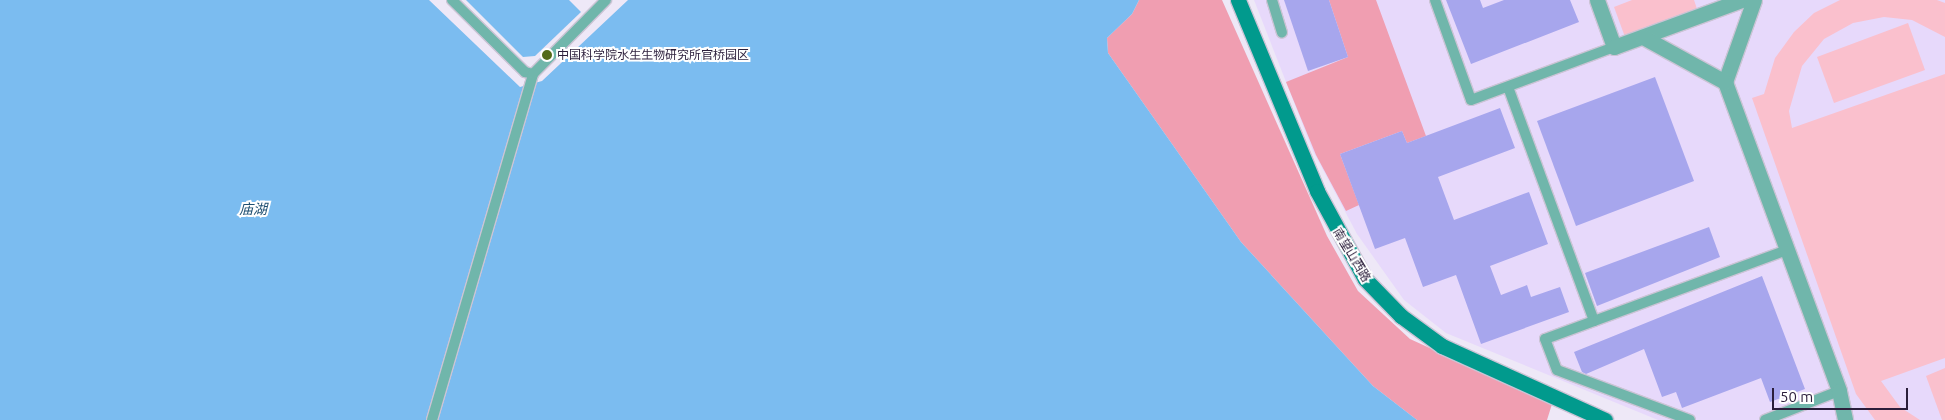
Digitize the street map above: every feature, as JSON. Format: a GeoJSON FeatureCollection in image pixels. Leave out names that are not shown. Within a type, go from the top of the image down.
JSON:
{"type":"FeatureCollection","features":[{"type":"Feature","properties":{"kind":"street","name":"南望山西路"},"geometry":{"type":"LineString","coordinates":[[1238,0],[1317,191],[1365,279],[1401,316],[1442,346],[1605,420]]}},
{"type":"Feature","properties":{"kind":"street"},"geometry":{"type":"LineString","coordinates":[[1596,0],[1614,47],[1742,0]]}},
{"type":"Feature","properties":{"kind":"street"},"geometry":{"type":"LineString","coordinates":[[1754,0],[1725,82],[1839,391],[1845,416]]}},
{"type":"Feature","properties":{"kind":"street"},"geometry":{"type":"LineString","coordinates":[[1643,37],[1725,82]]}},
{"type":"Feature","properties":{"kind":"lane"},"geometry":{"type":"LineString","coordinates":[[452,0],[525,72],[533,74]]}},
{"type":"Feature","properties":{"kind":"lane"},"geometry":{"type":"LineString","coordinates":[[432,420],[533,74],[606,0]]}},
{"type":"Feature","properties":{"kind":"lane"},"geometry":{"type":"LineString","coordinates":[[1272,0],[1282,32]]}},
{"type":"Feature","properties":{"kind":"lane"},"geometry":{"type":"LineString","coordinates":[[1435,0],[1471,100],[1614,47]]}},
{"type":"Feature","properties":{"kind":"lane"},"geometry":{"type":"LineString","coordinates":[[1508,86],[1594,321]]}},
{"type":"Feature","properties":{"kind":"lane"},"geometry":{"type":"LineString","coordinates":[[1690,420],[1557,370],[1545,339],[1787,250]]}},
{"type":"Feature","properties":{"kind":"lane"},"geometry":{"type":"LineString","coordinates":[[1765,420],[1839,391]]}},
{"type":"Feature","properties":{"kind":"shaded area"},"geometry":{"type":"Polygon","coordinates":[[[1139,0],[1222,0],[1327,236],[1358,291],[1410,339],[1552,404],[1547,420],[1417,420],[1373,386],[1241,242],[1108,53],[1107,38],[1132,14],[1139,0]]]}},
{"type":"Feature","properties":{"kind":"shaded area"},"geometry":{"type":"Polygon","coordinates":[[[1254,0],[1945,0],[1945,420],[1658,420],[1446,333],[1404,300],[1357,234],[1313,151],[1254,0]]]}},
{"type":"Feature","properties":{"kind":"shaded area"},"geometry":{"type":"Polygon","coordinates":[[[1329,0],[1376,0],[1426,136],[1407,143],[1402,131],[1340,154],[1359,205],[1346,211],[1316,155],[1286,82],[1348,57],[1329,0]]]}},
{"type":"Feature","properties":{"kind":"shaded area"},"geometry":{"type":"Polygon","coordinates":[[[1632,0],[1694,0],[1697,9],[1625,37],[1614,7],[1632,0]]]}},
{"type":"Feature","properties":{"kind":"shaded area"},"geometry":{"type":"Polygon","coordinates":[[[1840,0],[1937,0],[1945,3],[1945,37],[1912,20],[1884,17],[1853,23],[1824,39],[1802,66],[1789,111],[1792,128],[1945,74],[1945,358],[1881,381],[1900,407],[1920,420],[1875,420],[1856,394],[1752,98],[1764,94],[1775,58],[1794,32],[1814,13],[1840,0]]]}},
{"type":"Feature","properties":{"kind":"shaded area"},"geometry":{"type":"Polygon","coordinates":[[[1908,23],[1925,70],[1834,103],[1817,57],[1908,23]]]}},
{"type":"Feature","properties":{"kind":"shaded area"},"geometry":{"type":"Polygon","coordinates":[[[1945,368],[1945,420],[1942,420],[1926,376],[1945,368]]]}},
{"type":"Feature","properties":{"kind":"water","name":"庙湖"},"geometry":{"type":"Polygon","coordinates":[[[0,0],[429,0],[520,87],[542,81],[628,0],[1139,0],[1132,14],[1107,38],[1108,53],[1241,242],[1373,386],[1417,420],[0,420],[0,0]]]}},
{"type":"Feature","properties":{"kind":"water"},"geometry":{"type":"Polygon","coordinates":[[[466,0],[569,0],[581,12],[535,56],[523,57],[466,0]]]}},
{"type":"Feature","properties":{"kind":"building"},"geometry":{"type":"Polygon","coordinates":[[[1284,0],[1329,0],[1348,57],[1308,71],[1284,0]]]}},
{"type":"Feature","properties":{"kind":"building"},"geometry":{"type":"Polygon","coordinates":[[[1446,0],[1480,0],[1483,8],[1504,0],[1570,0],[1579,22],[1471,64],[1446,0]]]}},
{"type":"Feature","properties":{"kind":"building"},"geometry":{"type":"Polygon","coordinates":[[[1655,77],[1694,181],[1576,226],[1537,121],[1655,77]]]}},
{"type":"Feature","properties":{"kind":"building"},"geometry":{"type":"Polygon","coordinates":[[[1500,108],[1515,148],[1438,177],[1454,220],[1529,192],[1548,244],[1490,266],[1501,295],[1527,285],[1531,297],[1560,287],[1569,312],[1481,344],[1456,275],[1423,287],[1405,238],[1375,249],[1340,154],[1402,131],[1407,143],[1500,108]]]}},
{"type":"Feature","properties":{"kind":"building"},"geometry":{"type":"Polygon","coordinates":[[[1709,227],[1720,257],[1597,306],[1585,273],[1709,227]]]}},
{"type":"Feature","properties":{"kind":"building"},"geometry":{"type":"Polygon","coordinates":[[[1762,276],[1805,389],[1770,402],[1761,378],[1682,408],[1676,392],[1662,397],[1644,349],[1586,374],[1582,372],[1574,352],[1762,276]]]}},
{"type":"Feature","properties":{"kind":"place","name":"中国科学院水生生物研究所官桥园区"},"geometry":{"type":"Point","coordinates":[547,55]}}]}
